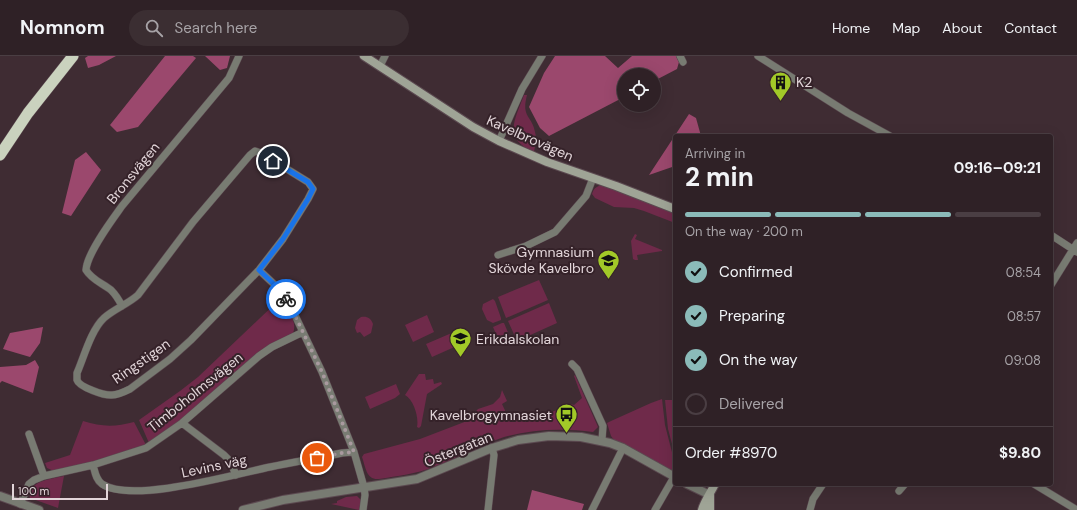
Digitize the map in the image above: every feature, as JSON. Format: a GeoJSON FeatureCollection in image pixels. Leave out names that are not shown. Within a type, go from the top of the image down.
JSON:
{"type":"FeatureCollection","features":[{"type":"Feature","properties":{"kind":"highway"},"geometry":{"type":"LineString","coordinates":[[0,155],[28,113],[73,56]]}},
{"type":"Feature","properties":{"kind":"main road","name":"Kavelbrovägen"},"geometry":{"type":"LineString","coordinates":[[364,56],[473,127],[499,141],[547,162],[673,208]]}},
{"type":"Feature","properties":{"kind":"main road"},"geometry":{"type":"LineString","coordinates":[[702,510],[703,504],[710,495],[714,486]]}},
{"type":"Feature","properties":{"kind":"main road"},"geometry":{"type":"LineString","coordinates":[[710,495],[710,510]]}},
{"type":"Feature","properties":{"kind":"street","name":"Bronsvägen"},"geometry":{"type":"LineString","coordinates":[[122,306],[119,299],[111,290],[89,276],[86,270],[87,262],[106,228],[122,206],[229,78],[239,56]]}},
{"type":"Feature","properties":{"kind":"street"},"geometry":{"type":"LineString","coordinates":[[380,66],[385,56]]}},
{"type":"Feature","properties":{"kind":"street"},"geometry":{"type":"LineString","coordinates":[[499,141],[522,89],[542,56]]}},
{"type":"Feature","properties":{"kind":"street"},"geometry":{"type":"LineString","coordinates":[[758,56],[848,113],[886,134]]}},
{"type":"Feature","properties":{"kind":"street","name":"Ringstigen"},"geometry":{"type":"LineString","coordinates":[[256,151],[308,182],[313,189],[283,239],[259,270],[208,323],[170,359],[123,392],[110,396],[101,394],[80,384],[77,380],[77,373],[94,332],[100,323],[105,317],[122,306],[131,302],[138,295],[193,222],[250,155],[256,151]]}},
{"type":"Feature","properties":{"kind":"street"},"geometry":{"type":"LineString","coordinates":[[498,255],[526,246],[555,232],[586,196],[593,178]]}},
{"type":"Feature","properties":{"kind":"street"},"geometry":{"type":"LineString","coordinates":[[1053,236],[1076,248],[1053,282]]}},
{"type":"Feature","properties":{"kind":"street"},"geometry":{"type":"LineString","coordinates":[[259,270],[276,286],[291,307],[325,378],[354,452],[366,494],[363,510]]}},
{"type":"Feature","properties":{"kind":"street","name":"Timboholmsvägen"},"geometry":{"type":"LineString","coordinates":[[20,504],[29,484],[34,480],[44,476],[93,465],[146,448],[182,423],[259,356],[272,347],[303,332]]}},
{"type":"Feature","properties":{"kind":"street"},"geometry":{"type":"LineString","coordinates":[[572,364],[577,369],[603,426],[602,440]]}},
{"type":"Feature","properties":{"kind":"street"},"geometry":{"type":"LineString","coordinates":[[182,423],[224,454],[230,461],[236,475]]}},
{"type":"Feature","properties":{"kind":"street"},"geometry":{"type":"LineString","coordinates":[[29,434],[44,476]]}},
{"type":"Feature","properties":{"kind":"street","name":"Östergatan"},"geometry":{"type":"LineString","coordinates":[[243,510],[283,500],[417,479],[492,448],[518,440],[549,436],[581,437],[602,440],[623,448],[673,476]]}},
{"type":"Feature","properties":{"kind":"street"},"geometry":{"type":"LineString","coordinates":[[488,510],[494,458],[492,448]]}},
{"type":"Feature","properties":{"kind":"street"},"geometry":{"type":"LineString","coordinates":[[592,510],[623,448]]}},
{"type":"Feature","properties":{"kind":"street","name":"Levins väg"},"geometry":{"type":"LineString","coordinates":[[93,465],[98,480],[102,485],[125,490],[151,490],[170,488],[270,467],[354,452]]}},
{"type":"Feature","properties":{"kind":"street"},"geometry":{"type":"LineString","coordinates":[[656,510],[673,479]]}},
{"type":"Feature","properties":{"kind":"street"},"geometry":{"type":"LineString","coordinates":[[691,486],[710,495]]}},
{"type":"Feature","properties":{"kind":"street"},"geometry":{"type":"LineString","coordinates":[[810,510],[813,499],[822,486]]}},
{"type":"Feature","properties":{"kind":"street"},"geometry":{"type":"LineString","coordinates":[[900,491],[904,486]]}},
{"type":"Feature","properties":{"kind":"street"},"geometry":{"type":"LineString","coordinates":[[1037,486],[1077,510]]}},
{"type":"Feature","properties":{"kind":"street"},"geometry":{"type":"LineString","coordinates":[[0,496],[39,510]]}},
{"type":"Feature","properties":{"kind":"shaded area"},"geometry":{"type":"Polygon","coordinates":[[[88,56],[116,56],[99,65],[88,68],[85,58],[88,56]]]}},
{"type":"Feature","properties":{"kind":"shaded area"},"geometry":{"type":"Polygon","coordinates":[[[165,56],[193,56],[196,58],[138,127],[117,132],[110,125],[165,56]]]}},
{"type":"Feature","properties":{"kind":"shaded area"},"geometry":{"type":"Polygon","coordinates":[[[205,56],[230,56],[227,68],[220,70],[205,56]]]}},
{"type":"Feature","properties":{"kind":"shaded area"},"geometry":{"type":"Polygon","coordinates":[[[555,56],[605,56],[618,68],[617,101],[549,136],[540,128],[529,107],[544,73],[555,56]]]}},
{"type":"Feature","properties":{"kind":"shaded area"},"geometry":{"type":"Polygon","coordinates":[[[632,56],[676,56],[679,62],[677,69],[661,77],[661,68],[618,68],[632,56]]]}},
{"type":"Feature","properties":{"kind":"shaded area"},"geometry":{"type":"Polygon","coordinates":[[[524,95],[527,95],[525,102],[526,112],[534,126],[536,135],[534,152],[524,147],[514,134],[517,112],[524,95]]]}},
{"type":"Feature","properties":{"kind":"shaded area"},"geometry":{"type":"Polygon","coordinates":[[[689,114],[696,118],[700,134],[676,134],[689,114]]]}},
{"type":"Feature","properties":{"kind":"shaded area"},"geometry":{"type":"Polygon","coordinates":[[[673,138],[673,167],[649,175],[673,138]]]}},
{"type":"Feature","properties":{"kind":"shaded area"},"geometry":{"type":"Polygon","coordinates":[[[86,152],[101,170],[71,216],[62,213],[75,160],[86,152]]]}},
{"type":"Feature","properties":{"kind":"shaded area"},"geometry":{"type":"Polygon","coordinates":[[[601,185],[638,197],[673,211],[673,222],[634,208],[614,207],[595,198],[592,194],[595,188],[601,185]]]}},
{"type":"Feature","properties":{"kind":"shaded area"},"geometry":{"type":"Polygon","coordinates":[[[635,234],[637,235],[635,239],[662,251],[637,255],[638,260],[633,259],[631,241],[635,234]]]}},
{"type":"Feature","properties":{"kind":"shaded area"},"geometry":{"type":"Polygon","coordinates":[[[539,280],[548,300],[506,318],[498,297],[539,280]]]}},
{"type":"Feature","properties":{"kind":"shaded area"},"geometry":{"type":"Polygon","coordinates":[[[280,299],[289,311],[293,320],[293,333],[175,425],[149,443],[139,420],[198,377],[280,299]]]}},
{"type":"Feature","properties":{"kind":"shaded area"},"geometry":{"type":"Polygon","coordinates":[[[493,299],[501,320],[493,323],[487,320],[482,309],[483,304],[493,299]]]}},
{"type":"Feature","properties":{"kind":"shaded area"},"geometry":{"type":"Polygon","coordinates":[[[549,303],[557,323],[517,341],[508,321],[549,303]]]}},
{"type":"Feature","properties":{"kind":"shaded area"},"geometry":{"type":"Polygon","coordinates":[[[427,315],[434,332],[413,342],[405,325],[427,315]]]}},
{"type":"Feature","properties":{"kind":"shaded area"},"geometry":{"type":"Polygon","coordinates":[[[361,317],[368,318],[373,324],[371,333],[364,337],[360,332],[357,333],[355,328],[357,320],[361,317]]]}},
{"type":"Feature","properties":{"kind":"shaded area"},"geometry":{"type":"Polygon","coordinates":[[[504,323],[512,342],[506,345],[500,343],[493,327],[504,323]]]}},
{"type":"Feature","properties":{"kind":"shaded area"},"geometry":{"type":"Polygon","coordinates":[[[43,327],[40,343],[30,357],[3,349],[10,333],[43,327]]]}},
{"type":"Feature","properties":{"kind":"shaded area"},"geometry":{"type":"Polygon","coordinates":[[[454,332],[459,345],[432,357],[426,344],[454,332]]]}},
{"type":"Feature","properties":{"kind":"shaded area"},"geometry":{"type":"Polygon","coordinates":[[[35,360],[39,367],[33,393],[2,381],[0,383],[0,367],[26,365],[35,360]]]}},
{"type":"Feature","properties":{"kind":"shaded area"},"geometry":{"type":"Polygon","coordinates":[[[419,374],[425,374],[426,380],[433,379],[434,384],[441,382],[442,384],[427,394],[421,426],[419,428],[417,427],[416,414],[413,405],[405,395],[419,374]]]}},
{"type":"Feature","properties":{"kind":"shaded area"},"geometry":{"type":"Polygon","coordinates":[[[575,375],[598,427],[593,432],[559,430],[526,432],[495,440],[442,463],[413,473],[375,479],[371,478],[367,472],[362,457],[364,454],[420,439],[467,421],[478,409],[493,404],[500,397],[502,390],[507,401],[502,404],[510,421],[521,416],[524,421],[538,415],[540,419],[571,404],[574,405],[582,398],[574,376],[575,375]]]}},
{"type":"Feature","properties":{"kind":"shaded area"},"geometry":{"type":"Polygon","coordinates":[[[396,384],[400,394],[395,398],[370,409],[365,397],[396,384]]]}},
{"type":"Feature","properties":{"kind":"shaded area"},"geometry":{"type":"Polygon","coordinates":[[[662,399],[665,425],[673,456],[673,472],[614,440],[611,436],[607,423],[662,399]]]}},
{"type":"Feature","properties":{"kind":"shaded area"},"geometry":{"type":"Polygon","coordinates":[[[665,400],[673,400],[673,448],[668,429],[665,400]]]}},
{"type":"Feature","properties":{"kind":"shaded area"},"geometry":{"type":"Polygon","coordinates":[[[83,421],[108,426],[134,422],[146,445],[82,466],[54,471],[47,468],[45,463],[70,455],[83,421]]]}},
{"type":"Feature","properties":{"kind":"shaded area"},"geometry":{"type":"Polygon","coordinates":[[[64,476],[58,508],[30,498],[30,492],[36,484],[64,476]]]}},
{"type":"Feature","properties":{"kind":"shaded area"},"geometry":{"type":"Polygon","coordinates":[[[532,490],[584,504],[582,510],[527,510],[532,490]]]}},
{"type":"Feature","properties":{"kind":"shaded area"},"geometry":{"type":"Polygon","coordinates":[[[357,496],[361,500],[359,510],[331,504],[337,503],[337,501],[346,497],[357,496]]]}},
{"type":"Feature","properties":{"kind":"way so far"},"geometry":{"type":"LineString","coordinates":[[286,299],[322,372],[354,452],[317,458]]}},
{"type":"Feature","properties":{"kind":"place","name":"K2"},"geometry":{"type":"Point","coordinates":[781,102]}},
{"type":"Feature","properties":{"kind":"place","name":"Gymnasium Skövde Kavelbro"},"geometry":{"type":"Point","coordinates":[609,280]}},
{"type":"Feature","properties":{"kind":"place","name":"Erikdalskolan"},"geometry":{"type":"Point","coordinates":[461,358]}},
{"type":"Feature","properties":{"kind":"place","name":"Kavelbrogymnasiet"},"geometry":{"type":"Point","coordinates":[567,434]}},
{"type":"Feature","properties":{"kind":"route"},"geometry":{"type":"LineString","coordinates":[[273,161],[308,182],[313,189],[312,193],[283,239],[259,270],[276,286],[286,299]]}}]}
